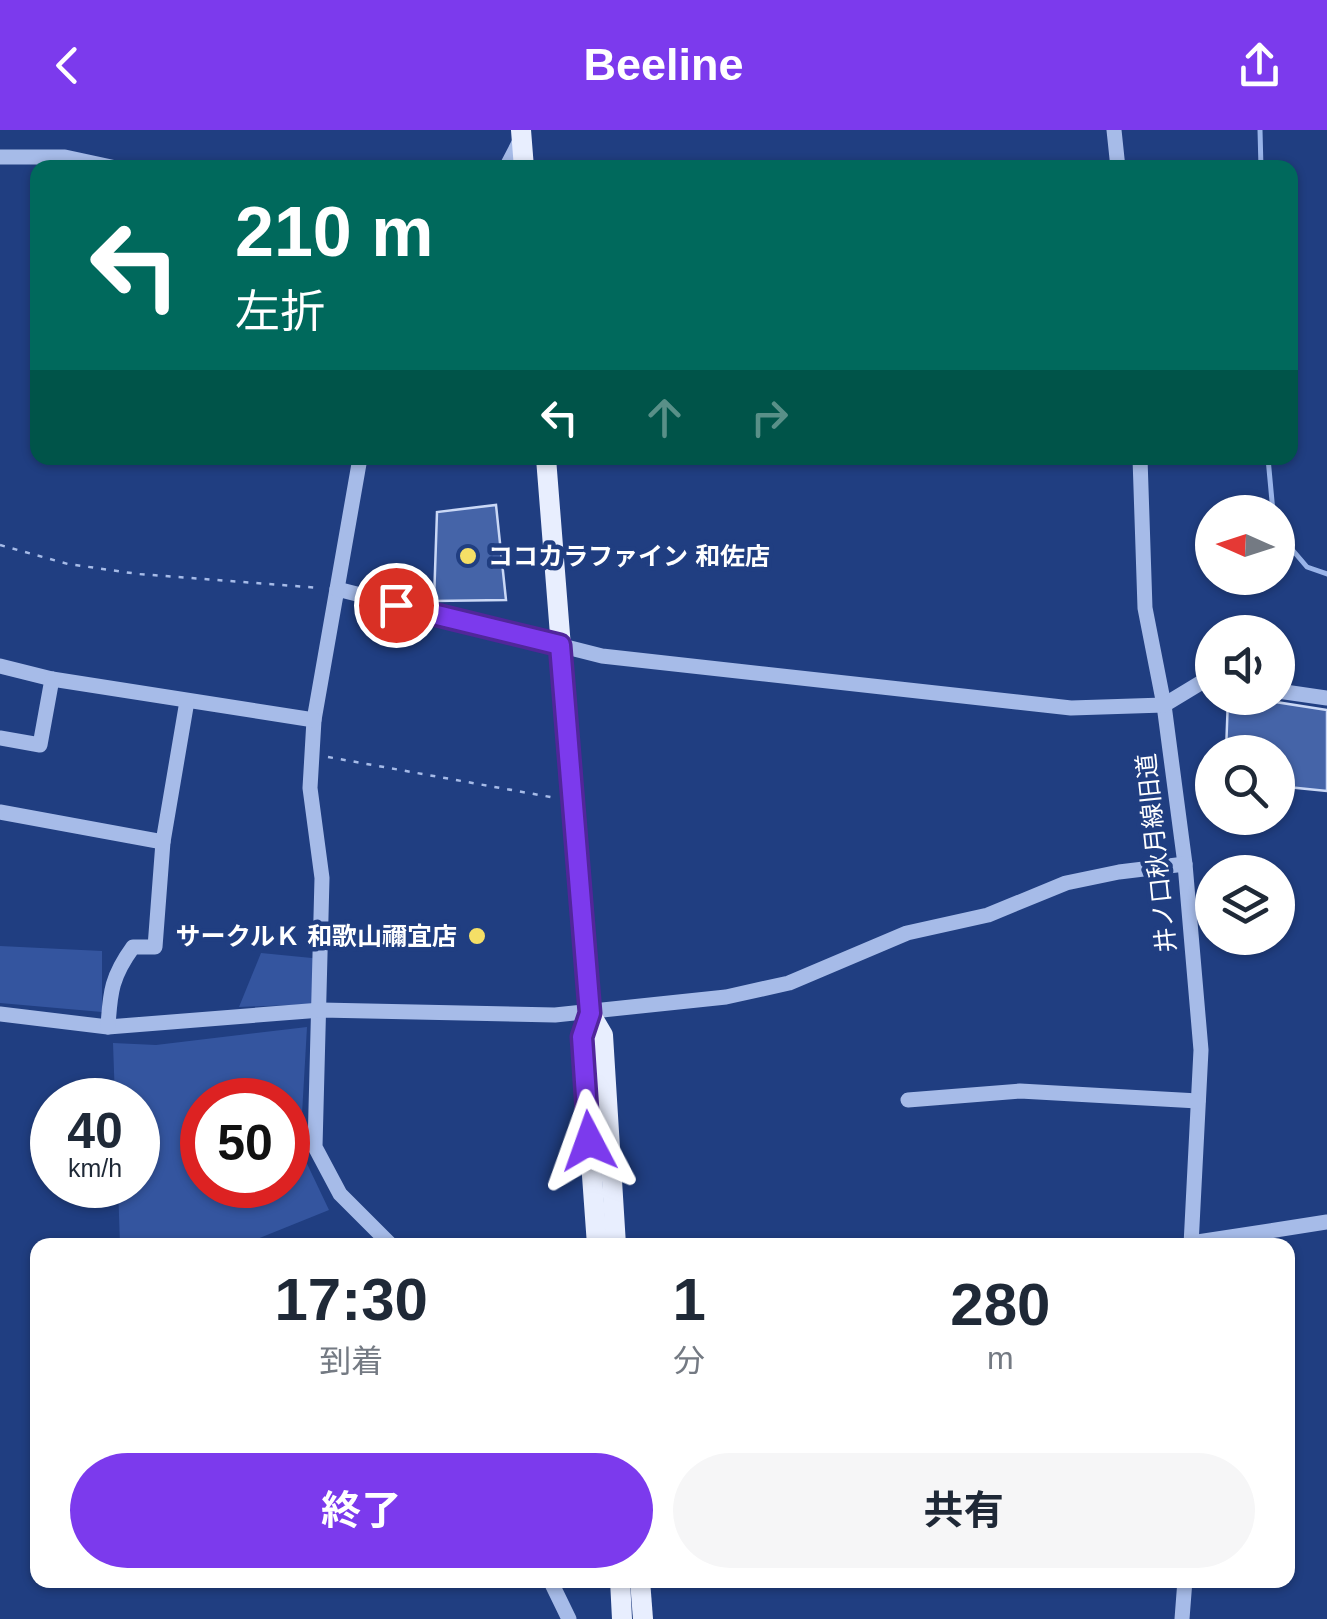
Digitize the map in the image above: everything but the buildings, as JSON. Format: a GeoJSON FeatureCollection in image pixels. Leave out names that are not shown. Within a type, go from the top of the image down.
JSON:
{"type":"FeatureCollection","features":[{"type":"Feature","properties":{"kind":"main road"},"geometry":{"type":"LineString","coordinates":[[522,133],[524,160]]}},
{"type":"Feature","properties":{"kind":"main road"},"geometry":{"type":"LineString","coordinates":[[547,465],[590,1013],[582,1037],[596,1238]]}},
{"type":"Feature","properties":{"kind":"main road"},"geometry":{"type":"LineString","coordinates":[[590,1013],[603,1035],[616,1238]]}},
{"type":"Feature","properties":{"kind":"main road"},"geometry":{"type":"LineString","coordinates":[[620,1588],[622,1619]]}},
{"type":"Feature","properties":{"kind":"main road"},"geometry":{"type":"LineString","coordinates":[[640,1588],[642,1619]]}},
{"type":"Feature","properties":{"kind":"street"},"geometry":{"type":"LineString","coordinates":[[1114,130],[1117,160]]}},
{"type":"Feature","properties":{"kind":"street"},"geometry":{"type":"LineString","coordinates":[[510,160],[522,133]]}},
{"type":"Feature","properties":{"kind":"street"},"geometry":{"type":"LineString","coordinates":[[0,158],[79,160]]}},
{"type":"Feature","properties":{"kind":"street"},"geometry":{"type":"LineString","coordinates":[[359,465],[314,720],[310,788],[322,878],[316,1147],[340,1194],[384,1238]]}},
{"type":"Feature","properties":{"kind":"street","name":"井ノ口秋月線旧道"},"geometry":{"type":"LineString","coordinates":[[1140,465],[1146,608],[1164,705],[1184,864],[1201,1050],[1191,1238]]}},
{"type":"Feature","properties":{"kind":"street"},"geometry":{"type":"LineString","coordinates":[[338,589],[602,656],[1072,708],[1164,705],[1195,686]]}},
{"type":"Feature","properties":{"kind":"street"},"geometry":{"type":"LineString","coordinates":[[0,666],[52,679],[314,720]]}},
{"type":"Feature","properties":{"kind":"street"},"geometry":{"type":"LineString","coordinates":[[0,738],[40,745],[52,679]]}},
{"type":"Feature","properties":{"kind":"street"},"geometry":{"type":"LineString","coordinates":[[1295,694],[1327,698]]}},
{"type":"Feature","properties":{"kind":"street"},"geometry":{"type":"LineString","coordinates":[[108,1027],[110,987],[120,965],[133,947],[154,948],[163,842],[187,701]]}},
{"type":"Feature","properties":{"kind":"street"},"geometry":{"type":"LineString","coordinates":[[0,812],[163,842]]}},
{"type":"Feature","properties":{"kind":"street"},"geometry":{"type":"LineString","coordinates":[[0,1014],[108,1027],[321,1010],[520,1016],[590,1013],[726,997],[790,984],[907,933],[988,915],[1066,882],[1184,864]]}},
{"type":"Feature","properties":{"kind":"street"},"geometry":{"type":"LineString","coordinates":[[908,1100],[1020,1091],[1198,1102]]}},
{"type":"Feature","properties":{"kind":"street"},"geometry":{"type":"LineString","coordinates":[[1228,1238],[1327,1222]]}},
{"type":"Feature","properties":{"kind":"street"},"geometry":{"type":"LineString","coordinates":[[554,1588],[569,1619]]}},
{"type":"Feature","properties":{"kind":"street"},"geometry":{"type":"LineString","coordinates":[[1182,1619],[1184,1588]]}},
{"type":"Feature","properties":{"kind":"path"},"geometry":{"type":"LineString","coordinates":[[0,545],[68,564],[104,569],[338,589]]}},
{"type":"Feature","properties":{"kind":"path"},"geometry":{"type":"LineString","coordinates":[[312,754],[572,800]]}},
{"type":"Feature","properties":{"kind":"shaded area"},"geometry":{"type":"Polygon","coordinates":[[[0,946],[102,951],[102,1012],[0,1003],[0,946]]]}},
{"type":"Feature","properties":{"kind":"shaded area"},"geometry":{"type":"Polygon","coordinates":[[[261,953],[322,959],[313,1004],[239,1007],[261,953]]]}},
{"type":"Feature","properties":{"kind":"shaded area"},"geometry":{"type":"Polygon","coordinates":[[[307,1027],[304,1078],[180,1078],[180,1208],[310,1208],[310,1170],[329,1210],[259,1238],[120,1238],[119,1208],[160,1208],[160,1078],[114,1078],[113,1043],[156,1045],[307,1027]]]}},
{"type":"Feature","properties":{"kind":"waterway"},"geometry":{"type":"LineString","coordinates":[[1260,130],[1261,160]]}},
{"type":"Feature","properties":{"kind":"waterway"},"geometry":{"type":"LineString","coordinates":[[1269,465],[1271,495]]}},
{"type":"Feature","properties":{"kind":"waterway"},"geometry":{"type":"LineString","coordinates":[[1295,553],[1307,567],[1327,574]]}},
{"type":"Feature","properties":{"kind":"place","name":"ココカラファイン 和佐店"},"geometry":{"type":"Point","coordinates":[468,556]}},
{"type":"Feature","properties":{"kind":"place","name":"サークルＫ 和歌山禰宜店"},"geometry":{"type":"Point","coordinates":[477,936]}},
{"type":"Feature","properties":{"kind":"route"},"geometry":{"type":"LineString","coordinates":[[396,605],[560,645],[590,1013],[582,1037],[589,1141]]}}]}
